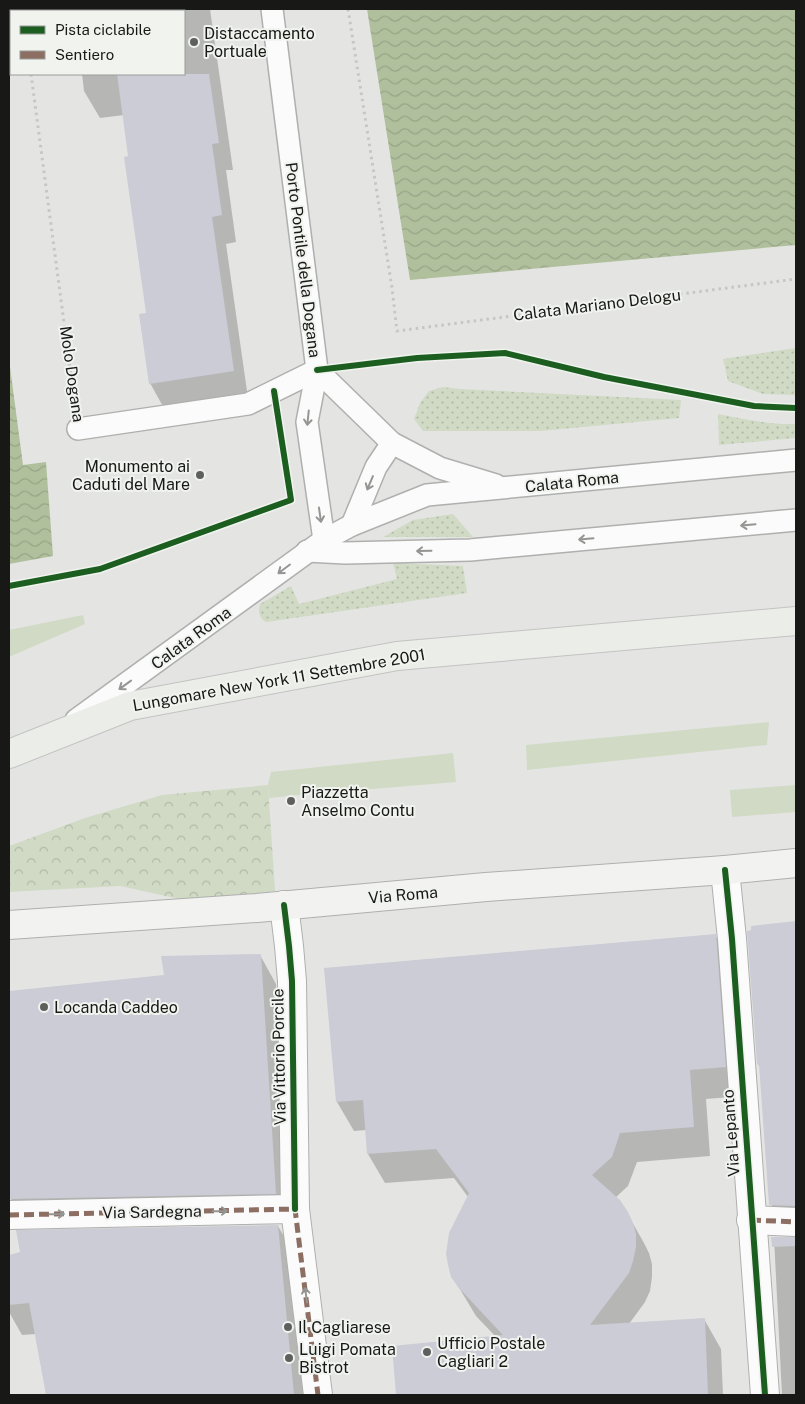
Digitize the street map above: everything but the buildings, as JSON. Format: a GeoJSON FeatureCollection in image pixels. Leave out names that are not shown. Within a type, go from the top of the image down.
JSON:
{"type":"FeatureCollection","features":[{"type":"Feature","properties":{"kind":"main road","name":"Lungomare New York 11 Settembre 2001"},"geometry":{"type":"LineString","coordinates":[[9,754],[130,706],[397,656],[796,621]]}},
{"type":"Feature","properties":{"kind":"main road","name":"Via Roma"},"geometry":{"type":"LineString","coordinates":[[9,925],[257,908],[486,887],[796,863]]}},
{"type":"Feature","properties":{"kind":"street","name":"Via Lepanto"},"geometry":{"type":"LineString","coordinates":[[725,870],[764,1395]]}},
{"type":"Feature","properties":{"kind":"street","name":"Via Vittorio Porcile"},"geometry":{"type":"LineString","coordinates":[[284,905],[292,981],[295,1209],[318,1395]]}},
{"type":"Feature","properties":{"kind":"street","name":"Via Sardegna"},"geometry":{"type":"LineString","coordinates":[[9,1215],[295,1209]]}},
{"type":"Feature","properties":{"kind":"street"},"geometry":{"type":"LineString","coordinates":[[751,1220],[796,1222]]}},
{"type":"Feature","properties":{"kind":"lane","name":"Porto Pontile della Dogana"},"geometry":{"type":"LineString","coordinates":[[272,9],[317,370],[307,422],[315,546]]}},
{"type":"Feature","properties":{"kind":"lane","name":"Molo Dogana"},"geometry":{"type":"LineString","coordinates":[[78,429],[248,404],[317,370]]}},
{"type":"Feature","properties":{"kind":"lane"},"geometry":{"type":"LineString","coordinates":[[317,370],[392,443],[440,468],[505,488]]}},
{"type":"Feature","properties":{"kind":"lane"},"geometry":{"type":"LineString","coordinates":[[352,525],[376,466],[392,443]]}},
{"type":"Feature","properties":{"kind":"lane","name":"Calata Roma"},"geometry":{"type":"LineString","coordinates":[[55,736],[315,546],[352,525],[427,496],[796,460]]}},
{"type":"Feature","properties":{"kind":"lane"},"geometry":{"type":"LineString","coordinates":[[315,546],[345,552],[470,550],[796,520]]}},
{"type":"Feature","properties":{"kind":"green space"},"geometry":{"type":"Polygon","coordinates":[[[796,348],[796,395],[763,394],[728,381],[723,359],[796,348]]]}},
{"type":"Feature","properties":{"kind":"green space"},"geometry":{"type":"Polygon","coordinates":[[[443,387],[681,400],[679,418],[540,431],[423,431],[414,419],[420,403],[429,391],[443,387]]]}},
{"type":"Feature","properties":{"kind":"green space"},"geometry":{"type":"Polygon","coordinates":[[[718,414],[767,423],[796,424],[796,438],[719,445],[718,414]]]}},
{"type":"Feature","properties":{"kind":"green space"},"geometry":{"type":"Polygon","coordinates":[[[453,514],[473,537],[383,537],[413,520],[453,514]]]}},
{"type":"Feature","properties":{"kind":"green space"},"geometry":{"type":"Polygon","coordinates":[[[393,563],[463,566],[467,593],[266,622],[262,619],[259,610],[260,604],[291,586],[299,604],[397,579],[393,563]]]}},
{"type":"Feature","properties":{"kind":"green space"},"geometry":{"type":"Polygon","coordinates":[[[83,615],[85,624],[9,657],[9,630],[83,615]]]}},
{"type":"Feature","properties":{"kind":"green space"},"geometry":{"type":"Polygon","coordinates":[[[769,722],[767,745],[527,770],[526,745],[769,722]]]}},
{"type":"Feature","properties":{"kind":"green space"},"geometry":{"type":"Polygon","coordinates":[[[453,753],[456,782],[269,798],[268,785],[271,772],[453,753]]]}},
{"type":"Feature","properties":{"kind":"green space"},"geometry":{"type":"Polygon","coordinates":[[[268,785],[275,891],[193,902],[120,886],[9,892],[9,846],[85,818],[162,795],[268,785]]]}},
{"type":"Feature","properties":{"kind":"green space"},"geometry":{"type":"Polygon","coordinates":[[[796,785],[796,812],[732,817],[730,790],[796,785]]]}},
{"type":"Feature","properties":{"kind":"water"},"geometry":{"type":"Polygon","coordinates":[[[367,9],[796,9],[796,245],[410,280],[367,9]]]}},
{"type":"Feature","properties":{"kind":"water"},"geometry":{"type":"Polygon","coordinates":[[[9,359],[23,465],[46,462],[53,556],[9,564],[9,359]]]}},
{"type":"Feature","properties":{"kind":"marked path"},"geometry":{"type":"LineString","coordinates":[[9,1215],[295,1209],[318,1395]]}},
{"type":"Feature","properties":{"kind":"marked path"},"geometry":{"type":"LineString","coordinates":[[751,1220],[796,1222]]}},
{"type":"Feature","properties":{"kind":"cycle path"},"geometry":{"type":"LineString","coordinates":[[317,370],[417,358],[505,353],[604,377],[754,406],[796,408]]}},
{"type":"Feature","properties":{"kind":"cycle path"},"geometry":{"type":"LineString","coordinates":[[9,586],[100,569],[291,500],[274,391]]}},
{"type":"Feature","properties":{"kind":"cycle path"},"geometry":{"type":"LineString","coordinates":[[725,870],[732,939],[765,1395]]}},
{"type":"Feature","properties":{"kind":"cycle path"},"geometry":{"type":"LineString","coordinates":[[284,905],[292,981],[295,1209]]}},
{"type":"Feature","properties":{"kind":"place","name":"Distaccamento Portuale"},"geometry":{"type":"Point","coordinates":[194,42]}},
{"type":"Feature","properties":{"kind":"place","name":"Monumento ai Caduti del Mare"},"geometry":{"type":"Point","coordinates":[200,475]}},
{"type":"Feature","properties":{"kind":"place","name":"Piazzetta Anselmo Contu"},"geometry":{"type":"Point","coordinates":[291,801]}},
{"type":"Feature","properties":{"kind":"place","name":"Locanda Caddeo"},"geometry":{"type":"Point","coordinates":[44,1007]}},
{"type":"Feature","properties":{"kind":"place","name":"Il Cagliarese"},"geometry":{"type":"Point","coordinates":[288,1327]}},
{"type":"Feature","properties":{"kind":"place","name":"Ufficio Postale Cagliari 2"},"geometry":{"type":"Point","coordinates":[427,1352]}},
{"type":"Feature","properties":{"kind":"place","name":"Luigi Pomata Bistrot"},"geometry":{"type":"Point","coordinates":[289,1358]}}]}
